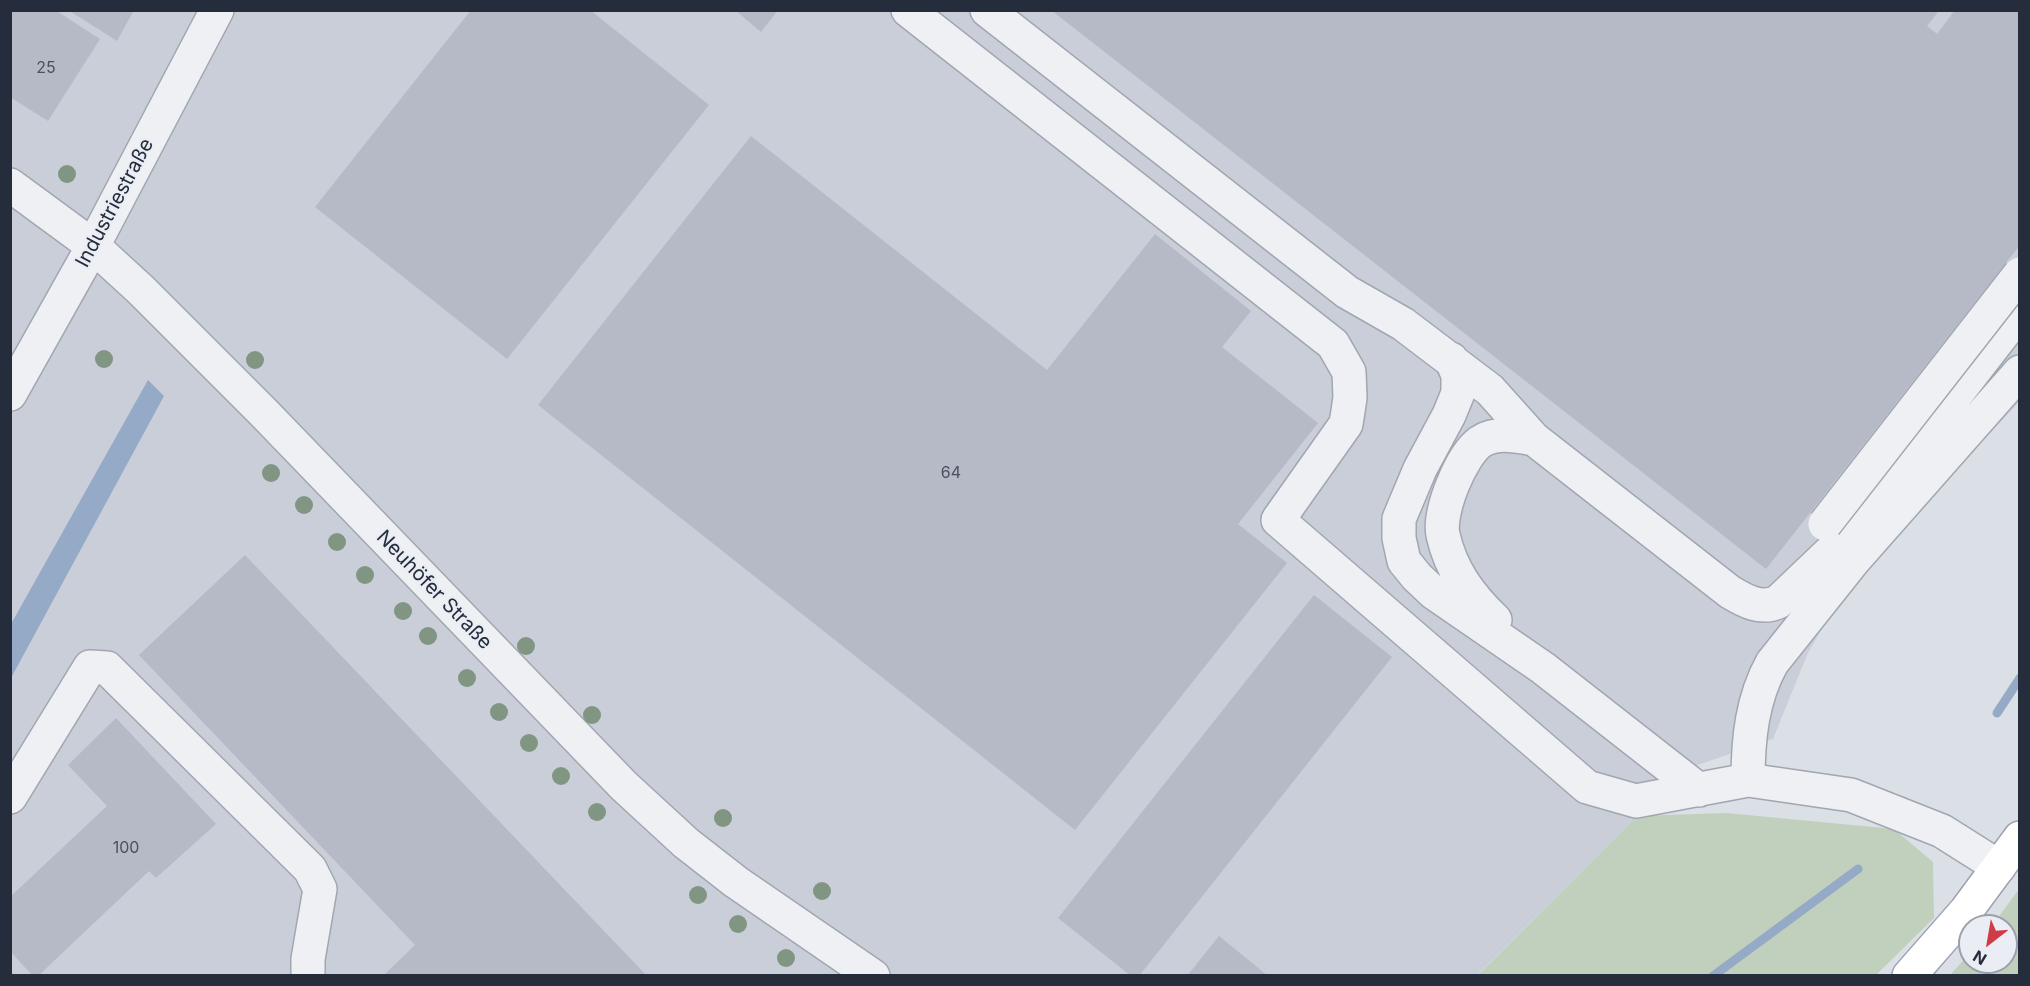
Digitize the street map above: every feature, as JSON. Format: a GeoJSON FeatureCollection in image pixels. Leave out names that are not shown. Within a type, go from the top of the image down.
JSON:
{"type":"FeatureCollection","features":[{"type":"Feature","properties":{"kind":"main road"},"geometry":{"type":"LineString","coordinates":[[1909,975],[1966,911],[2019,838]]}},
{"type":"Feature","properties":{"kind":"street","name":"Industriestraße"},"geometry":{"type":"LineString","coordinates":[[10,394],[93,246],[217,10]]}},
{"type":"Feature","properties":{"kind":"street"},"geometry":{"type":"LineString","coordinates":[[908,10],[1333,344],[1349,372],[1350,398],[1346,424],[1278,520],[1587,787],[1636,801],[1748,780],[1851,795],[1942,831],[1999,867]]}},
{"type":"Feature","properties":{"kind":"street"},"geometry":{"type":"LineString","coordinates":[[987,10],[1347,292],[1403,324],[1490,390],[1534,439],[1730,592],[1762,606],[1770,606],[1778,602],[1844,539],[2019,312]]}},
{"type":"Feature","properties":{"kind":"street","name":"Neuhöfer Straße"},"geometry":{"type":"LineString","coordinates":[[10,185],[93,246],[141,290],[264,413],[624,786],[686,843],[736,882],[873,975]]}},
{"type":"Feature","properties":{"kind":"street"},"geometry":{"type":"LineString","coordinates":[[1778,602],[1825,524],[2016,270]]}},
{"type":"Feature","properties":{"kind":"street"},"geometry":{"type":"LineString","coordinates":[[1451,360],[1460,383],[1458,393],[1420,469],[1399,519],[1398,538],[1404,561],[1434,593],[1544,668],[1700,790]]}},
{"type":"Feature","properties":{"kind":"street"},"geometry":{"type":"LineString","coordinates":[[1748,780],[1749,742],[1754,712],[1761,684],[1772,663],[1854,560],[2019,372]]}},
{"type":"Feature","properties":{"kind":"street"},"geometry":{"type":"LineString","coordinates":[[1534,439],[1508,435],[1496,436],[1480,442],[1465,460],[1453,486],[1442,532],[1457,576],[1474,600],[1544,668]]}},
{"type":"Feature","properties":{"kind":"street"},"geometry":{"type":"LineString","coordinates":[[10,797],[90,667],[107,668],[310,869],[320,888],[308,959],[308,975]]}},
{"type":"Feature","properties":{"kind":"shaded area"},"geometry":{"type":"Polygon","coordinates":[[[10,11],[2019,11],[2019,402],[1963,462],[1855,568],[1807,655],[1773,739],[1648,782],[1637,816],[1477,975],[11,975],[10,11]]]}},
{"type":"Feature","properties":{"kind":"green space"},"geometry":{"type":"Polygon","coordinates":[[[1726,813],[1894,829],[1933,862],[1934,918],[1876,975],[1477,976],[1637,816],[1726,813]]]}},
{"type":"Feature","properties":{"kind":"green space"},"geometry":{"type":"Polygon","coordinates":[[[2019,889],[2019,975],[1950,975],[1958,966],[1958,974],[2018,974],[2018,914],[2001,914],[2019,889]]]}},
{"type":"Feature","properties":{"kind":"water"},"geometry":{"type":"Polygon","coordinates":[[[148,380],[164,396],[11,678],[11,624],[148,380]]]}},
{"type":"Feature","properties":{"kind":"building"},"geometry":{"type":"Polygon","coordinates":[[[10,10],[55,10],[100,39],[48,121],[10,97],[10,10]]]}},
{"type":"Feature","properties":{"kind":"building"},"geometry":{"type":"Polygon","coordinates":[[[68,10],[134,10],[117,41],[68,10]]]}},
{"type":"Feature","properties":{"kind":"building"},"geometry":{"type":"Polygon","coordinates":[[[471,10],[590,10],[709,105],[507,359],[315,207],[471,10]]]}},
{"type":"Feature","properties":{"kind":"building"},"geometry":{"type":"Polygon","coordinates":[[[735,10],[778,10],[761,32],[735,10]]]}},
{"type":"Feature","properties":{"kind":"building"},"geometry":{"type":"Polygon","coordinates":[[[1051,10],[1936,10],[1938,12],[1927,26],[1937,34],[1955,10],[2020,10],[2020,245],[1766,569],[1051,10]]]}},
{"type":"Feature","properties":{"kind":"building"},"geometry":{"type":"Polygon","coordinates":[[[751,136],[1047,370],[1155,234],[1251,311],[1222,347],[1318,423],[1238,524],[1287,563],[1075,830],[538,405],[751,136]]]}},
{"type":"Feature","properties":{"kind":"building"},"geometry":{"type":"Polygon","coordinates":[[[245,555],[647,976],[383,976],[415,945],[139,655],[245,555]]]}},
{"type":"Feature","properties":{"kind":"building"},"geometry":{"type":"Polygon","coordinates":[[[1314,595],[1392,657],[1139,976],[1131,976],[1058,918],[1314,595]]]}},
{"type":"Feature","properties":{"kind":"building"},"geometry":{"type":"Polygon","coordinates":[[[116,718],[216,824],[156,878],[149,871],[38,976],[33,976],[10,951],[10,897],[107,806],[68,765],[116,718]]]}},
{"type":"Feature","properties":{"kind":"building"},"geometry":{"type":"Polygon","coordinates":[[[1219,936],[1268,976],[1187,976],[1219,936]]]}},
{"type":"Feature","properties":{"kind":"waterway"},"geometry":{"type":"LineString","coordinates":[[1997,713],[2020,678]]}},
{"type":"Feature","properties":{"kind":"waterway"},"geometry":{"type":"LineString","coordinates":[[1713,976],[1858,869]]}}]}
